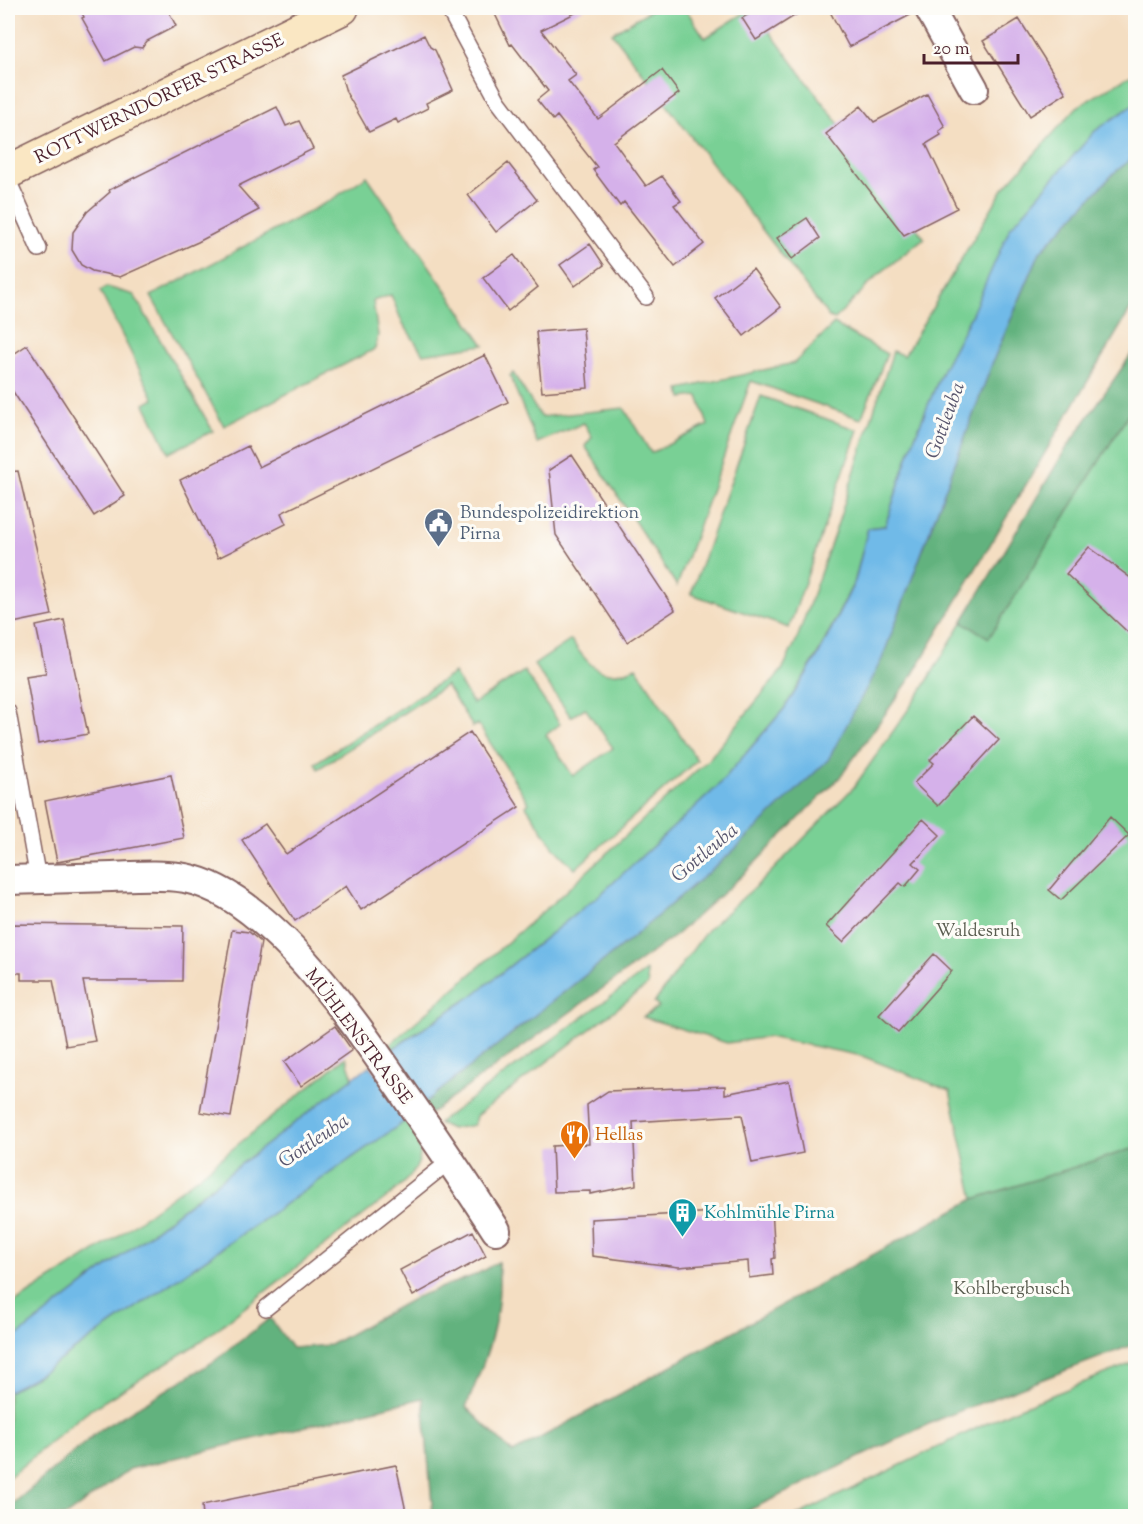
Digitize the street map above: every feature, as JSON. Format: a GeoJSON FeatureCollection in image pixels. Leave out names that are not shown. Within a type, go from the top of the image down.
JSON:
{"type":"FeatureCollection","features":[{"type":"Feature","properties":{"kind":"main road","name":"ROTTWERNDORFER STRASSE"},"geometry":{"type":"LineString","coordinates":[[8,172],[342,8]]}},
{"type":"Feature","properties":{"kind":"street"},"geometry":{"type":"LineString","coordinates":[[929,8],[974,89]]}},
{"type":"Feature","properties":{"kind":"street","name":"MÜHLENSTRASSE"},"geometry":{"type":"LineString","coordinates":[[8,880],[153,875],[185,879],[210,886],[241,905],[266,925],[320,980],[369,1043],[451,1160],[496,1230]]}},
{"type":"Feature","properties":{"kind":"lane"},"geometry":{"type":"LineString","coordinates":[[448,8],[498,101],[646,297]]}},
{"type":"Feature","properties":{"kind":"lane"},"geometry":{"type":"LineString","coordinates":[[8,180],[39,249]]}},
{"type":"Feature","properties":{"kind":"lane"},"geometry":{"type":"LineString","coordinates":[[8,712],[38,879]]}},
{"type":"Feature","properties":{"kind":"lane"},"geometry":{"type":"LineString","coordinates":[[266,1308],[451,1160]]}},
{"type":"Feature","properties":{"kind":"green space"},"geometry":{"type":"Polygon","coordinates":[[[654,8],[685,8],[705,38],[752,8],[924,238],[878,275],[835,319],[829,317],[612,33],[654,8]]]}},
{"type":"Feature","properties":{"kind":"green space"},"geometry":{"type":"Polygon","coordinates":[[[1135,72],[1135,104],[1095,131],[971,316],[943,369],[914,439],[885,526],[868,528],[855,580],[818,654],[784,709],[717,787],[602,893],[472,996],[392,1049],[389,1045],[556,900],[709,759],[782,670],[797,639],[837,526],[893,351],[904,356],[1003,189],[1077,107],[1135,72]]]}},
{"type":"Feature","properties":{"kind":"green space"},"geometry":{"type":"Polygon","coordinates":[[[1135,156],[1135,302],[910,679],[841,776],[745,873],[676,935],[430,1114],[423,1104],[627,942],[733,851],[882,659],[995,356],[1040,252],[1114,173],[1135,156]]]}},
{"type":"Feature","properties":{"kind":"green space"},"geometry":{"type":"Polygon","coordinates":[[[367,176],[484,345],[423,354],[402,322],[391,295],[373,301],[378,335],[375,349],[224,426],[151,296],[331,200],[367,176]]]}},
{"type":"Feature","properties":{"kind":"green space"},"geometry":{"type":"Polygon","coordinates":[[[107,287],[134,295],[213,431],[169,453],[145,404],[154,399],[100,291],[107,287]]]}},
{"type":"Feature","properties":{"kind":"green space"},"geometry":{"type":"Polygon","coordinates":[[[834,324],[887,354],[861,419],[751,381],[677,586],[585,446],[592,437],[584,423],[537,443],[510,376],[513,373],[541,417],[624,408],[651,453],[708,425],[698,396],[682,398],[680,389],[794,363],[834,324]]]}},
{"type":"Feature","properties":{"kind":"green space"},"geometry":{"type":"Polygon","coordinates":[[[1135,349],[1135,404],[989,638],[962,622],[1064,452],[1135,349]]]}},
{"type":"Feature","properties":{"kind":"green space"},"geometry":{"type":"Polygon","coordinates":[[[761,396],[858,430],[789,628],[691,594],[761,396]]]}},
{"type":"Feature","properties":{"kind":"green space","name":"Waldesruh"},"geometry":{"type":"Polygon","coordinates":[[[1135,404],[1135,1148],[974,1199],[950,1091],[862,1056],[768,1037],[727,1043],[643,1017],[659,1007],[654,1003],[707,930],[764,879],[854,787],[922,690],[962,622],[989,637],[1135,404]]]}},
{"type":"Feature","properties":{"kind":"green space"},"geometry":{"type":"Polygon","coordinates":[[[571,640],[584,658],[598,670],[614,673],[636,667],[697,760],[575,869],[555,849],[526,806],[529,803],[478,724],[473,727],[446,685],[318,769],[315,763],[454,673],[473,704],[524,671],[560,724],[546,735],[573,776],[613,748],[585,708],[571,717],[534,665],[571,640]]]}},
{"type":"Feature","properties":{"kind":"green space"},"geometry":{"type":"Polygon","coordinates":[[[646,971],[648,985],[476,1116],[474,1125],[451,1129],[438,1123],[646,971]]]}},
{"type":"Feature","properties":{"kind":"green space"},"geometry":{"type":"Polygon","coordinates":[[[346,1057],[353,1078],[8,1343],[8,1307],[117,1237],[199,1176],[346,1057]]]}},
{"type":"Feature","properties":{"kind":"green space"},"geometry":{"type":"Polygon","coordinates":[[[408,1119],[419,1143],[419,1161],[410,1176],[391,1194],[199,1343],[85,1413],[8,1478],[8,1392],[41,1373],[408,1119]]]}},
{"type":"Feature","properties":{"kind":"green space","name":"Kohlbergbusch"},"geometry":{"type":"Polygon","coordinates":[[[1135,1148],[1135,1344],[939,1419],[737,1516],[433,1516],[423,1398],[130,1469],[66,1516],[8,1516],[8,1508],[101,1429],[213,1362],[270,1318],[292,1348],[330,1345],[416,1297],[475,1275],[498,1262],[496,1318],[480,1372],[466,1407],[513,1453],[974,1199],[1135,1148]]]}},
{"type":"Feature","properties":{"kind":"green space"},"geometry":{"type":"Polygon","coordinates":[[[1135,1362],[1135,1516],[796,1516],[1012,1411],[1135,1362]]]}},
{"type":"Feature","properties":{"kind":"water","name":"Gottleuba"},"geometry":{"type":"Polygon","coordinates":[[[1135,104],[1135,156],[1114,173],[1040,252],[995,356],[882,659],[828,760],[733,851],[627,942],[423,1104],[387,1053],[472,996],[602,893],[717,787],[784,709],[819,654],[855,581],[868,528],[885,526],[914,439],[943,369],[971,316],[1010,228],[1095,131],[1135,104]]]}},
{"type":"Feature","properties":{"kind":"water","name":"Gottleuba"},"geometry":{"type":"Polygon","coordinates":[[[370,1065],[408,1119],[41,1373],[8,1392],[8,1343],[370,1065]]]}},
{"type":"Feature","properties":{"kind":"building"},"geometry":{"type":"Polygon","coordinates":[[[79,8],[167,8],[176,26],[147,41],[142,48],[134,47],[106,61],[82,18],[84,17],[79,8]]]}},
{"type":"Feature","properties":{"kind":"building"},"geometry":{"type":"Polygon","coordinates":[[[492,8],[585,8],[541,30],[576,75],[568,81],[598,119],[662,70],[679,93],[614,142],[646,186],[662,176],[681,201],[674,205],[704,244],[675,267],[624,202],[620,206],[593,170],[597,167],[557,116],[553,120],[537,100],[548,91],[512,44],[510,45],[492,8]]]}},
{"type":"Feature","properties":{"kind":"building"},"geometry":{"type":"Polygon","coordinates":[[[759,8],[807,8],[756,40],[742,18],[759,8]]]}},
{"type":"Feature","properties":{"kind":"building"},"geometry":{"type":"Polygon","coordinates":[[[828,8],[913,8],[914,13],[849,47],[828,8]]]}},
{"type":"Feature","properties":{"kind":"building"},"geometry":{"type":"Polygon","coordinates":[[[1019,19],[1066,93],[1030,116],[983,41],[1019,19]]]}},
{"type":"Feature","properties":{"kind":"building"},"geometry":{"type":"Polygon","coordinates":[[[424,35],[430,47],[435,50],[453,90],[426,103],[428,108],[398,123],[396,119],[369,132],[346,92],[341,75],[424,35]]]}},
{"type":"Feature","properties":{"kind":"building"},"geometry":{"type":"Polygon","coordinates":[[[927,94],[945,127],[939,131],[941,135],[926,144],[957,208],[904,235],[826,134],[861,106],[874,122],[927,94]]]}},
{"type":"Feature","properties":{"kind":"building"},"geometry":{"type":"Polygon","coordinates":[[[277,107],[286,126],[299,121],[313,149],[238,186],[259,210],[198,242],[120,277],[92,271],[81,265],[72,250],[73,232],[87,212],[110,192],[109,190],[277,107]]]}},
{"type":"Feature","properties":{"kind":"building"},"geometry":{"type":"Polygon","coordinates":[[[508,163],[537,200],[496,232],[468,195],[508,163]]]}},
{"type":"Feature","properties":{"kind":"building"},"geometry":{"type":"Polygon","coordinates":[[[807,218],[820,238],[792,259],[777,238],[807,218]]]}},
{"type":"Feature","properties":{"kind":"building"},"geometry":{"type":"Polygon","coordinates":[[[590,244],[604,265],[575,286],[560,265],[590,244]]]}},
{"type":"Feature","properties":{"kind":"building"},"geometry":{"type":"Polygon","coordinates":[[[514,255],[538,287],[508,311],[483,278],[514,255]]]}},
{"type":"Feature","properties":{"kind":"building"},"geometry":{"type":"Polygon","coordinates":[[[753,269],[781,307],[744,336],[715,298],[753,269]]]}},
{"type":"Feature","properties":{"kind":"building"},"geometry":{"type":"Polygon","coordinates":[[[583,328],[588,388],[542,392],[536,332],[583,328]]]}},
{"type":"Feature","properties":{"kind":"building"},"geometry":{"type":"Polygon","coordinates":[[[27,345],[125,496],[94,516],[8,384],[8,358],[27,345]]]}},
{"type":"Feature","properties":{"kind":"building"},"geometry":{"type":"Polygon","coordinates":[[[485,355],[508,402],[281,513],[286,524],[218,558],[180,480],[248,446],[259,467],[485,355]]]}},
{"type":"Feature","properties":{"kind":"building"},"geometry":{"type":"Polygon","coordinates":[[[572,455],[675,610],[627,642],[556,535],[549,470],[572,455]]]}},
{"type":"Feature","properties":{"kind":"building"},"geometry":{"type":"Polygon","coordinates":[[[18,471],[52,615],[8,624],[8,472],[18,471]]]}},
{"type":"Feature","properties":{"kind":"building"},"geometry":{"type":"Polygon","coordinates":[[[1089,547],[1136,582],[1136,640],[1066,574],[1089,547]]]}},
{"type":"Feature","properties":{"kind":"building"},"geometry":{"type":"Polygon","coordinates":[[[64,620],[88,734],[38,744],[26,676],[46,673],[36,626],[64,620]]]}},
{"type":"Feature","properties":{"kind":"building"},"geometry":{"type":"Polygon","coordinates":[[[973,716],[999,740],[938,806],[914,783],[934,763],[930,760],[973,716]]]}},
{"type":"Feature","properties":{"kind":"building"},"geometry":{"type":"Polygon","coordinates":[[[470,732],[519,807],[361,910],[346,886],[295,921],[242,840],[265,824],[286,854],[470,732]]]}},
{"type":"Feature","properties":{"kind":"building"},"geometry":{"type":"Polygon","coordinates":[[[171,775],[184,838],[57,862],[45,801],[171,775]]]}},
{"type":"Feature","properties":{"kind":"building"},"geometry":{"type":"Polygon","coordinates":[[[1110,817],[1129,835],[1061,900],[1049,890],[1110,817]]]}},
{"type":"Feature","properties":{"kind":"building"},"geometry":{"type":"Polygon","coordinates":[[[923,819],[940,835],[913,863],[920,869],[905,887],[900,883],[843,942],[826,926],[923,819]]]}},
{"type":"Feature","properties":{"kind":"building"},"geometry":{"type":"Polygon","coordinates":[[[8,924],[183,926],[182,981],[83,981],[95,1041],[66,1046],[53,980],[21,980],[21,973],[8,973],[8,924]]]}},
{"type":"Feature","properties":{"kind":"building"},"geometry":{"type":"Polygon","coordinates":[[[232,930],[249,932],[261,942],[231,1117],[200,1112],[232,930]]]}},
{"type":"Feature","properties":{"kind":"building"},"geometry":{"type":"Polygon","coordinates":[[[934,954],[952,971],[898,1032],[879,1015],[934,954]]]}},
{"type":"Feature","properties":{"kind":"building"},"geometry":{"type":"Polygon","coordinates":[[[335,1026],[352,1050],[301,1086],[284,1062],[335,1026]]]}},
{"type":"Feature","properties":{"kind":"building"},"geometry":{"type":"Polygon","coordinates":[[[789,1081],[803,1153],[752,1163],[742,1115],[633,1122],[636,1185],[590,1194],[590,1191],[554,1192],[552,1146],[589,1144],[587,1105],[608,1091],[725,1086],[725,1094],[789,1081]]]}},
{"type":"Feature","properties":{"kind":"building","name":"Kohlmühle Pirna"},"geometry":{"type":"Polygon","coordinates":[[[772,1209],[775,1258],[772,1259],[773,1275],[749,1278],[748,1261],[679,1267],[592,1256],[591,1219],[772,1209]]]}},
{"type":"Feature","properties":{"kind":"building"},"geometry":{"type":"Polygon","coordinates":[[[473,1231],[486,1256],[413,1296],[400,1270],[473,1231]]]}},
{"type":"Feature","properties":{"kind":"building"},"geometry":{"type":"Polygon","coordinates":[[[396,1465],[407,1516],[203,1516],[202,1505],[396,1465]]]}},
{"type":"Feature","properties":{"kind":"place","name":"Bundespolizeidirektion Pirna"},"geometry":{"type":"Point","coordinates":[439,548]}},
{"type":"Feature","properties":{"kind":"place","name":"Hellas"},"geometry":{"type":"Point","coordinates":[574,1160]}},
{"type":"Feature","properties":{"kind":"place","name":"Kohlmühle Pirna"},"geometry":{"type":"Point","coordinates":[683,1238]}}]}
